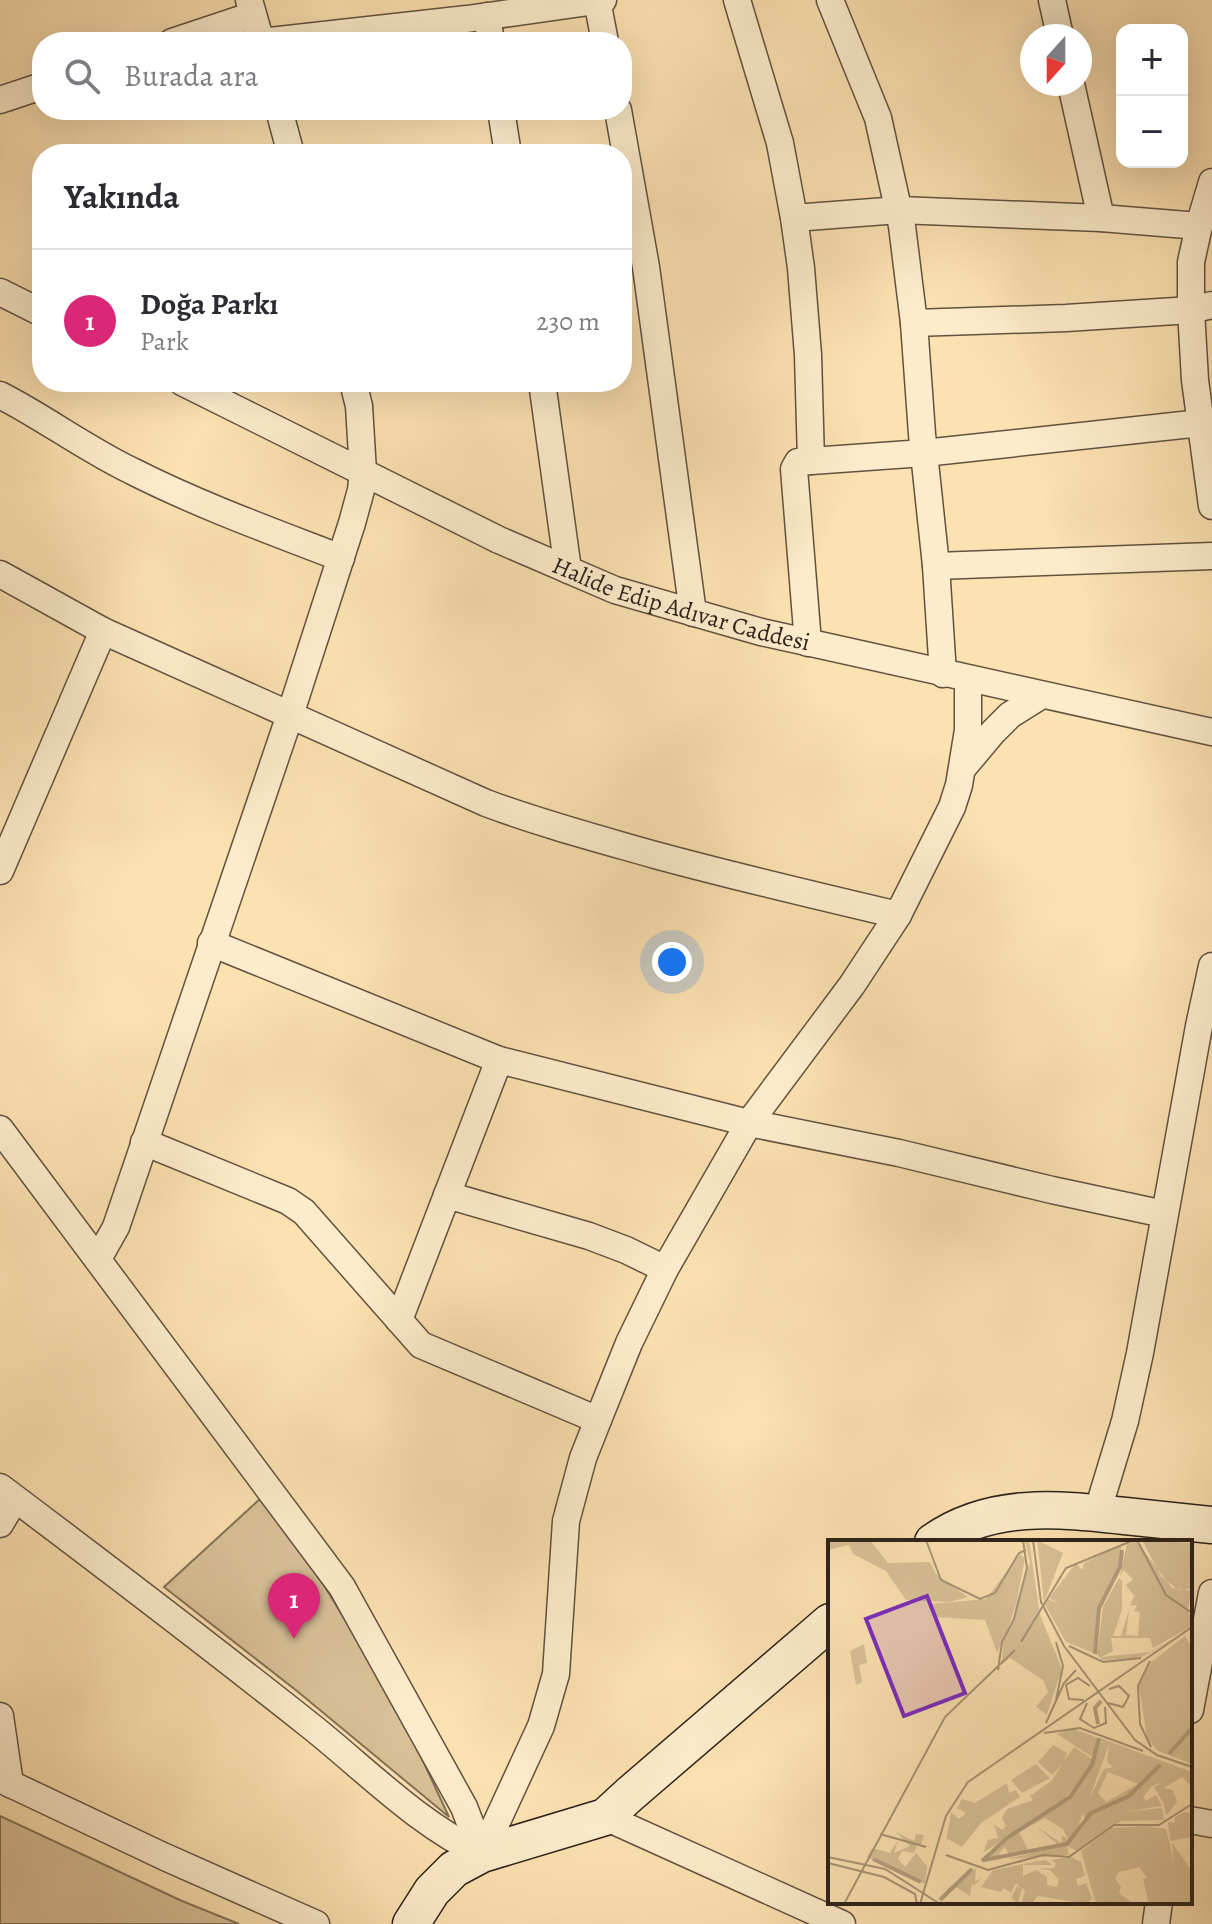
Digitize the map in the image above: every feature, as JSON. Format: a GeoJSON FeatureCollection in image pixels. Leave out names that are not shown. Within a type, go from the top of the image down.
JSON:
{"type":"FeatureCollection","features":[{"type":"Feature","properties":{"kind":"street"},"geometry":{"type":"LineString","coordinates":[[348,32],[599,0],[604,32]]}},
{"type":"Feature","properties":{"kind":"street"},"geometry":{"type":"LineString","coordinates":[[737,0],[780,143],[794,218],[808,355],[811,461]]}},
{"type":"Feature","properties":{"kind":"street"},"geometry":{"type":"LineString","coordinates":[[482,1854],[541,1726],[556,1674],[566,1521],[583,1458],[629,1343],[665,1269],[749,1123],[852,985],[898,915],[952,807],[962,769],[968,730],[936,566],[914,323],[899,210],[878,118],[830,0]]}},
{"type":"Feature","properties":{"kind":"street"},"geometry":{"type":"LineString","coordinates":[[1052,0],[1057,24]]}},
{"type":"Feature","properties":{"kind":"street"},"geometry":{"type":"LineString","coordinates":[[195,32],[251,7],[258,32]]}},
{"type":"Feature","properties":{"kind":"street"},"geometry":{"type":"LineString","coordinates":[[487,16],[489,32]]}},
{"type":"Feature","properties":{"kind":"street"},"geometry":{"type":"LineString","coordinates":[[0,100],[32,89]]}},
{"type":"Feature","properties":{"kind":"street"},"geometry":{"type":"LineString","coordinates":[[1074,96],[1101,218]]}},
{"type":"Feature","properties":{"kind":"street"},"geometry":{"type":"LineString","coordinates":[[282,120],[288,144]]}},
{"type":"Feature","properties":{"kind":"street"},"geometry":{"type":"LineString","coordinates":[[503,120],[506,144]]}},
{"type":"Feature","properties":{"kind":"street"},"geometry":{"type":"LineString","coordinates":[[620,120],[624,144]]}},
{"type":"Feature","properties":{"kind":"street"},"geometry":{"type":"LineString","coordinates":[[1212,182],[1191,262],[1201,308],[1195,380],[1212,506]]}},
{"type":"Feature","properties":{"kind":"street"},"geometry":{"type":"LineString","coordinates":[[632,188],[646,267],[693,613]]}},
{"type":"Feature","properties":{"kind":"street"},"geometry":{"type":"LineString","coordinates":[[794,218],[899,210],[1101,218],[1199,226]]}},
{"type":"Feature","properties":{"kind":"street"},"geometry":{"type":"LineString","coordinates":[[0,292],[32,308]]}},
{"type":"Feature","properties":{"kind":"street"},"geometry":{"type":"LineString","coordinates":[[914,323],[1066,318],[1201,308]]}},
{"type":"Feature","properties":{"kind":"street","name":"Halide Edip Adıvar Caddesi"},"geometry":{"type":"LineString","coordinates":[[202,392],[499,540],[615,590],[808,643],[1212,732]]}},
{"type":"Feature","properties":{"kind":"street"},"geometry":{"type":"LineString","coordinates":[[98,1259],[116,1227],[290,715],[358,501],[363,472],[356,392]]}},
{"type":"Feature","properties":{"kind":"street"},"geometry":{"type":"LineString","coordinates":[[543,392],[568,570]]}},
{"type":"Feature","properties":{"kind":"street"},"geometry":{"type":"LineString","coordinates":[[0,395],[131,471],[341,558]]}},
{"type":"Feature","properties":{"kind":"street"},"geometry":{"type":"LineString","coordinates":[[808,643],[794,469],[798,462],[924,453],[1201,423]]}},
{"type":"Feature","properties":{"kind":"street"},"geometry":{"type":"LineString","coordinates":[[936,566],[1212,556]]}},
{"type":"Feature","properties":{"kind":"street"},"geometry":{"type":"LineString","coordinates":[[0,574],[103,631],[486,803],[613,843],[769,885],[898,915]]}},
{"type":"Feature","properties":{"kind":"street"},"geometry":{"type":"LineString","coordinates":[[0,871],[103,631]]}},
{"type":"Feature","properties":{"kind":"street"},"geometry":{"type":"LineString","coordinates":[[962,769],[1010,715],[1042,695]]}},
{"type":"Feature","properties":{"kind":"street"},"geometry":{"type":"LineString","coordinates":[[211,943],[499,1060],[749,1123],[899,1153],[1164,1214]]}},
{"type":"Feature","properties":{"kind":"street"},"geometry":{"type":"LineString","coordinates":[[1097,1513],[1125,1421],[1140,1353],[1212,966]]}},
{"type":"Feature","properties":{"kind":"street"},"geometry":{"type":"LineString","coordinates":[[399,1320],[499,1060]]}},
{"type":"Feature","properties":{"kind":"street"},"geometry":{"type":"LineString","coordinates":[[0,1129],[342,1587],[464,1807],[482,1854]]}},
{"type":"Feature","properties":{"kind":"street"},"geometry":{"type":"LineString","coordinates":[[144,1142],[288,1201],[304,1212],[421,1345],[598,1420]]}},
{"type":"Feature","properties":{"kind":"street"},"geometry":{"type":"LineString","coordinates":[[447,1195],[589,1236],[665,1269]]}},
{"type":"Feature","properties":{"kind":"street"},"geometry":{"type":"LineString","coordinates":[[0,1524],[8,1493],[313,1728],[432,1826],[482,1854]]}},
{"type":"Feature","properties":{"kind":"street"},"geometry":{"type":"LineString","coordinates":[[936,1540],[976,1521],[1040,1509],[1212,1525]]}},
{"type":"Feature","properties":{"kind":"street"},"geometry":{"type":"LineString","coordinates":[[1192,1699],[1212,1593]]}},
{"type":"Feature","properties":{"kind":"street"},"geometry":{"type":"LineString","coordinates":[[411,1924],[432,1891],[454,1869],[482,1854],[605,1817],[828,1624]]}},
{"type":"Feature","properties":{"kind":"street"},"geometry":{"type":"LineString","coordinates":[[0,1716],[5,1782],[316,1924]]}},
{"type":"Feature","properties":{"kind":"street"},"geometry":{"type":"LineString","coordinates":[[605,1817],[842,1924]]}},
{"type":"Feature","properties":{"kind":"street"},"geometry":{"type":"LineString","coordinates":[[1192,1820],[1212,1824]]}},
{"type":"Feature","properties":{"kind":"street"},"geometry":{"type":"LineString","coordinates":[[1156,1924],[1159,1904]]}},
{"type":"Feature","properties":{"kind":"shaded area"},"geometry":{"type":"Polygon","coordinates":[[[261,1498],[300,1546],[397,1705],[449,1817],[297,1691],[164,1587],[261,1498]]]}},
{"type":"Feature","properties":{"kind":"shaded area"},"geometry":{"type":"Polygon","coordinates":[[[0,1816],[182,1901],[239,1924],[0,1924],[0,1816]]]}},
{"type":"Feature","properties":{"kind":"place","name":"Doğa Parkı"},"geometry":{"type":"Point","coordinates":[294,1639]}}]}
